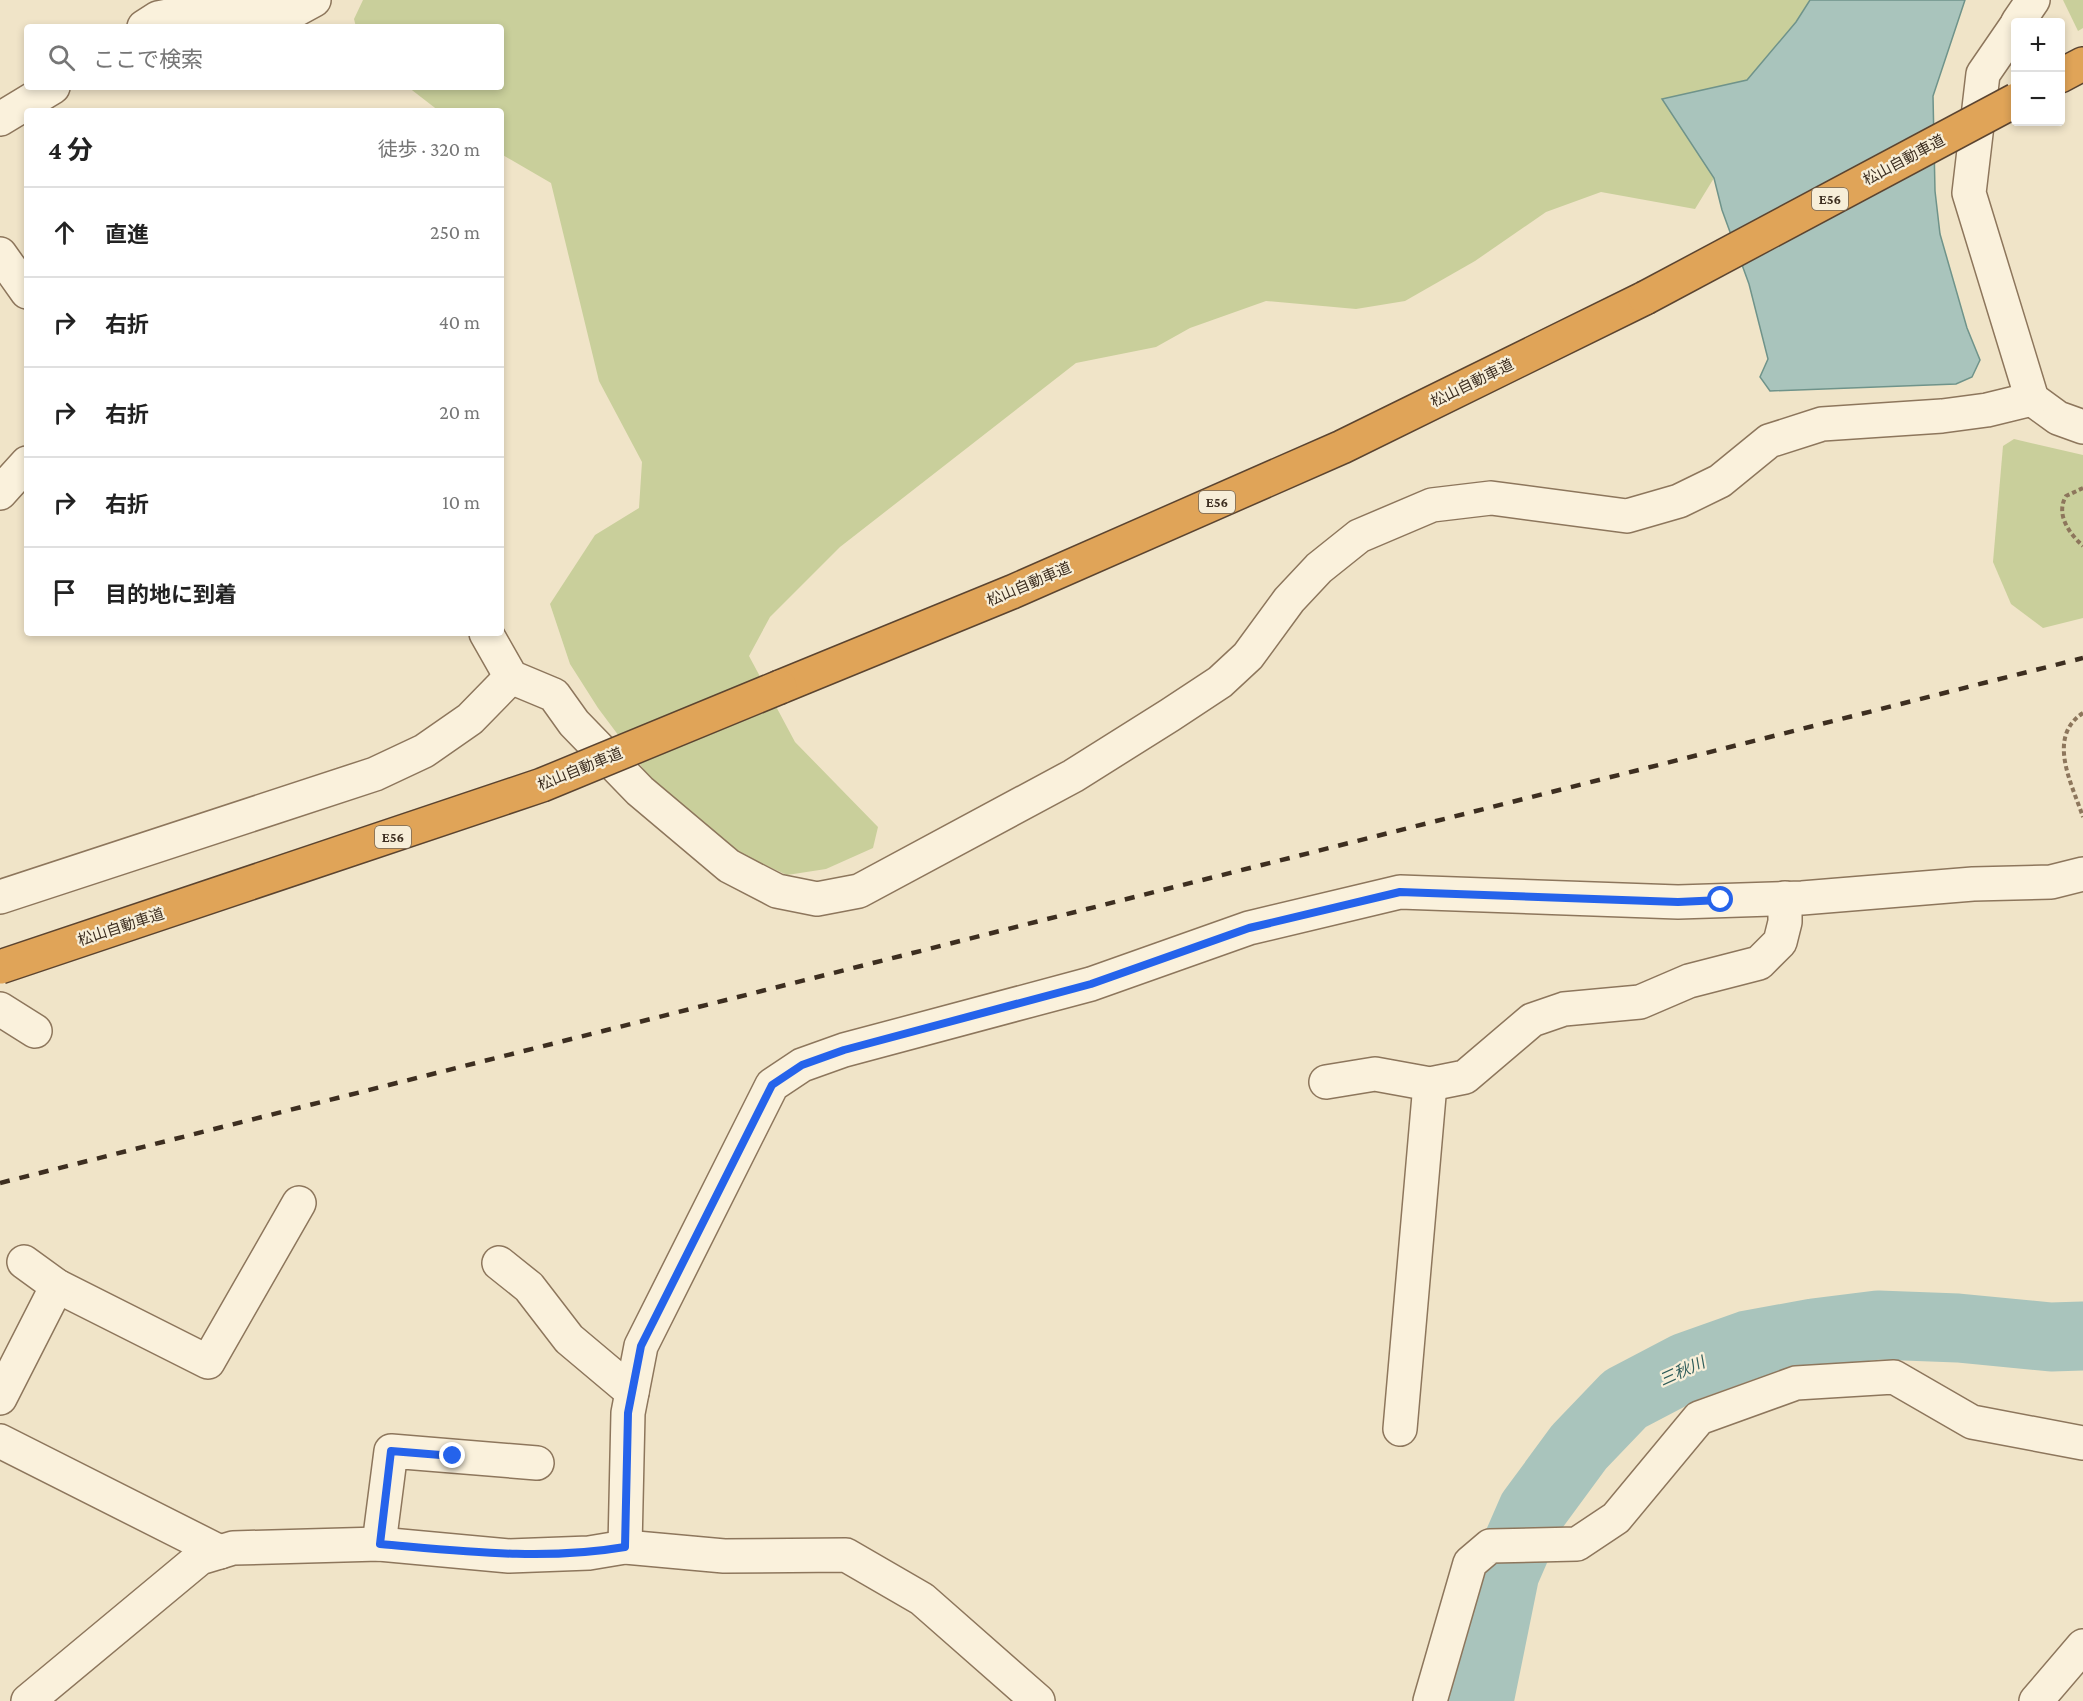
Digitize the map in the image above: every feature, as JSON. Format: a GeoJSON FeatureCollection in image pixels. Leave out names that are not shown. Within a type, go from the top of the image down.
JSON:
{"type":"FeatureCollection","features":[{"type":"Feature","properties":{"kind":"highway"},"geometry":{"type":"LineString","coordinates":[[2065,74],[2083,64]]}},
{"type":"Feature","properties":{"kind":"highway","name":"松山自動車道"},"geometry":{"type":"LineString","coordinates":[[0,967],[327,860],[542,785],[1012,592],[1342,447],[1646,298],[2011,103]]}},
{"type":"Feature","properties":{"kind":"street"},"geometry":{"type":"LineString","coordinates":[[149,24],[158,18],[202,9],[247,15],[292,12],[314,0]]}},
{"type":"Feature","properties":{"kind":"street"},"geometry":{"type":"LineString","coordinates":[[2021,18],[2033,0]]}},
{"type":"Feature","properties":{"kind":"street"},"geometry":{"type":"LineString","coordinates":[[2011,33],[1983,74],[1969,193],[2032,399],[2058,418],[2083,427]]}},
{"type":"Feature","properties":{"kind":"street"},"geometry":{"type":"LineString","coordinates":[[0,119],[47,90]]}},
{"type":"Feature","properties":{"kind":"street"},"geometry":{"type":"LineString","coordinates":[[0,254],[24,288]]}},
{"type":"Feature","properties":{"kind":"street"},"geometry":{"type":"LineString","coordinates":[[488,636],[511,677],[554,694],[574,723],[640,791],[729,866],[777,891],[817,899],[859,891],[1073,776],[1170,715],[1220,682],[1248,656],[1289,600],[1318,568],[1359,537],[1432,505],[1491,498],[1627,516],[1679,501],[1720,481],[1769,441],[1822,424],[1942,416],[1987,410],[2032,399]]}},
{"type":"Feature","properties":{"kind":"street"},"geometry":{"type":"LineString","coordinates":[[0,493],[24,466]]}},
{"type":"Feature","properties":{"kind":"street"},"geometry":{"type":"LineString","coordinates":[[0,897],[375,774],[424,751],[470,719],[511,677]]}},
{"type":"Feature","properties":{"kind":"street"},"geometry":{"type":"LineString","coordinates":[[625,1547],[628,1413],[641,1346],[772,1085],[802,1065],[844,1050],[1091,984],[1249,928],[1400,892],[1678,902],[1785,898],[1973,884],[2051,882],[2083,874]]}},
{"type":"Feature","properties":{"kind":"street"},"geometry":{"type":"LineString","coordinates":[[1326,1082],[1375,1074],[1430,1084],[1464,1077],[1532,1020],[1564,1009],[1640,1002],[1689,981],[1760,963],[1780,942],[1785,922],[1785,898]]}},
{"type":"Feature","properties":{"kind":"street"},"geometry":{"type":"LineString","coordinates":[[0,1009],[35,1030]]}},
{"type":"Feature","properties":{"kind":"street"},"geometry":{"type":"LineString","coordinates":[[1400,1429],[1430,1084]]}},
{"type":"Feature","properties":{"kind":"street"},"geometry":{"type":"LineString","coordinates":[[24,1263],[57,1286],[208,1362],[299,1203]]}},
{"type":"Feature","properties":{"kind":"street"},"geometry":{"type":"LineString","coordinates":[[499,1263],[529,1287],[569,1339],[632,1392]]}},
{"type":"Feature","properties":{"kind":"street"},"geometry":{"type":"LineString","coordinates":[[0,1398],[57,1286]]}},
{"type":"Feature","properties":{"kind":"street"},"geometry":{"type":"LineString","coordinates":[[1430,1701],[1470,1563],[1490,1546],[1577,1544],[1616,1518],[1699,1418],[1797,1383],[1894,1377],[1972,1422],[2083,1443]]}},
{"type":"Feature","properties":{"kind":"street"},"geometry":{"type":"LineString","coordinates":[[0,1441],[220,1552]]}},
{"type":"Feature","properties":{"kind":"street"},"geometry":{"type":"LineString","coordinates":[[380,1544],[391,1451],[537,1463]]}},
{"type":"Feature","properties":{"kind":"street"},"geometry":{"type":"LineString","coordinates":[[28,1701],[201,1558],[233,1548],[380,1544],[509,1556],[589,1553],[625,1547],[724,1556],[846,1555],[921,1599],[1038,1701]]}},
{"type":"Feature","properties":{"kind":"street"},"geometry":{"type":"LineString","coordinates":[[2037,1701],[2083,1646]]}},
{"type":"Feature","properties":{"kind":"path"},"geometry":{"type":"LineString","coordinates":[[2083,488],[2066,496],[2062,510],[2068,530],[2083,546]]}},
{"type":"Feature","properties":{"kind":"path"},"geometry":{"type":"LineString","coordinates":[[2083,713],[2066,730],[2063,750],[2083,817]]}},
{"type":"Feature","properties":{"kind":"green space"},"geometry":{"type":"Polygon","coordinates":[[[363,0],[1810,0],[1796,22],[1747,80],[1662,99],[1714,178],[1695,209],[1601,192],[1546,212],[1475,261],[1405,301],[1356,309],[1266,301],[1190,328],[1156,347],[1076,363],[840,547],[770,617],[749,656],[795,742],[878,827],[873,848],[826,869],[787,875],[740,854],[660,791],[598,708],[570,664],[550,604],[595,535],[639,508],[642,462],[599,381],[551,183],[504,156],[504,108],[435,108],[412,90],[504,90],[504,24],[355,24],[354,19],[363,0]]]}},
{"type":"Feature","properties":{"kind":"green space"},"geometry":{"type":"Polygon","coordinates":[[[2063,0],[2083,0],[2083,28],[2078,31],[2063,0]]]}},
{"type":"Feature","properties":{"kind":"green space"},"geometry":{"type":"Polygon","coordinates":[[[2014,439],[2083,455],[2083,618],[2043,628],[2011,604],[1993,562],[2003,446],[2014,439]]]}},
{"type":"Feature","properties":{"kind":"water"},"geometry":{"type":"Polygon","coordinates":[[[1810,0],[1965,0],[1933,96],[1935,191],[1940,234],[1967,328],[1980,360],[1972,377],[1956,384],[1770,391],[1760,377],[1768,359],[1749,284],[1722,210],[1714,178],[1662,99],[1747,80],[1796,22],[1810,0]]]}},
{"type":"Feature","properties":{"kind":"waterway","name":"三秋川"},"geometry":{"type":"LineString","coordinates":[[1479,1701],[1505,1573],[1532,1511],[1579,1447],[1625,1399],[1686,1367],[1748,1345],[1814,1333],[1878,1325],[1958,1328],[2051,1337],[2083,1336]]}},
{"type":"Feature","properties":{"kind":"railway"},"geometry":{"type":"LineString","coordinates":[[0,1183],[2083,658]]}},
{"type":"Feature","properties":{"kind":"route"},"geometry":{"type":"LineString","coordinates":[[453,1456],[391,1451],[380,1544],[509,1556],[589,1553],[625,1547],[628,1413],[641,1346],[772,1085],[802,1065],[844,1050],[1091,984],[1249,928],[1400,892],[1492,893],[1678,902],[1721,900]]}}]}
